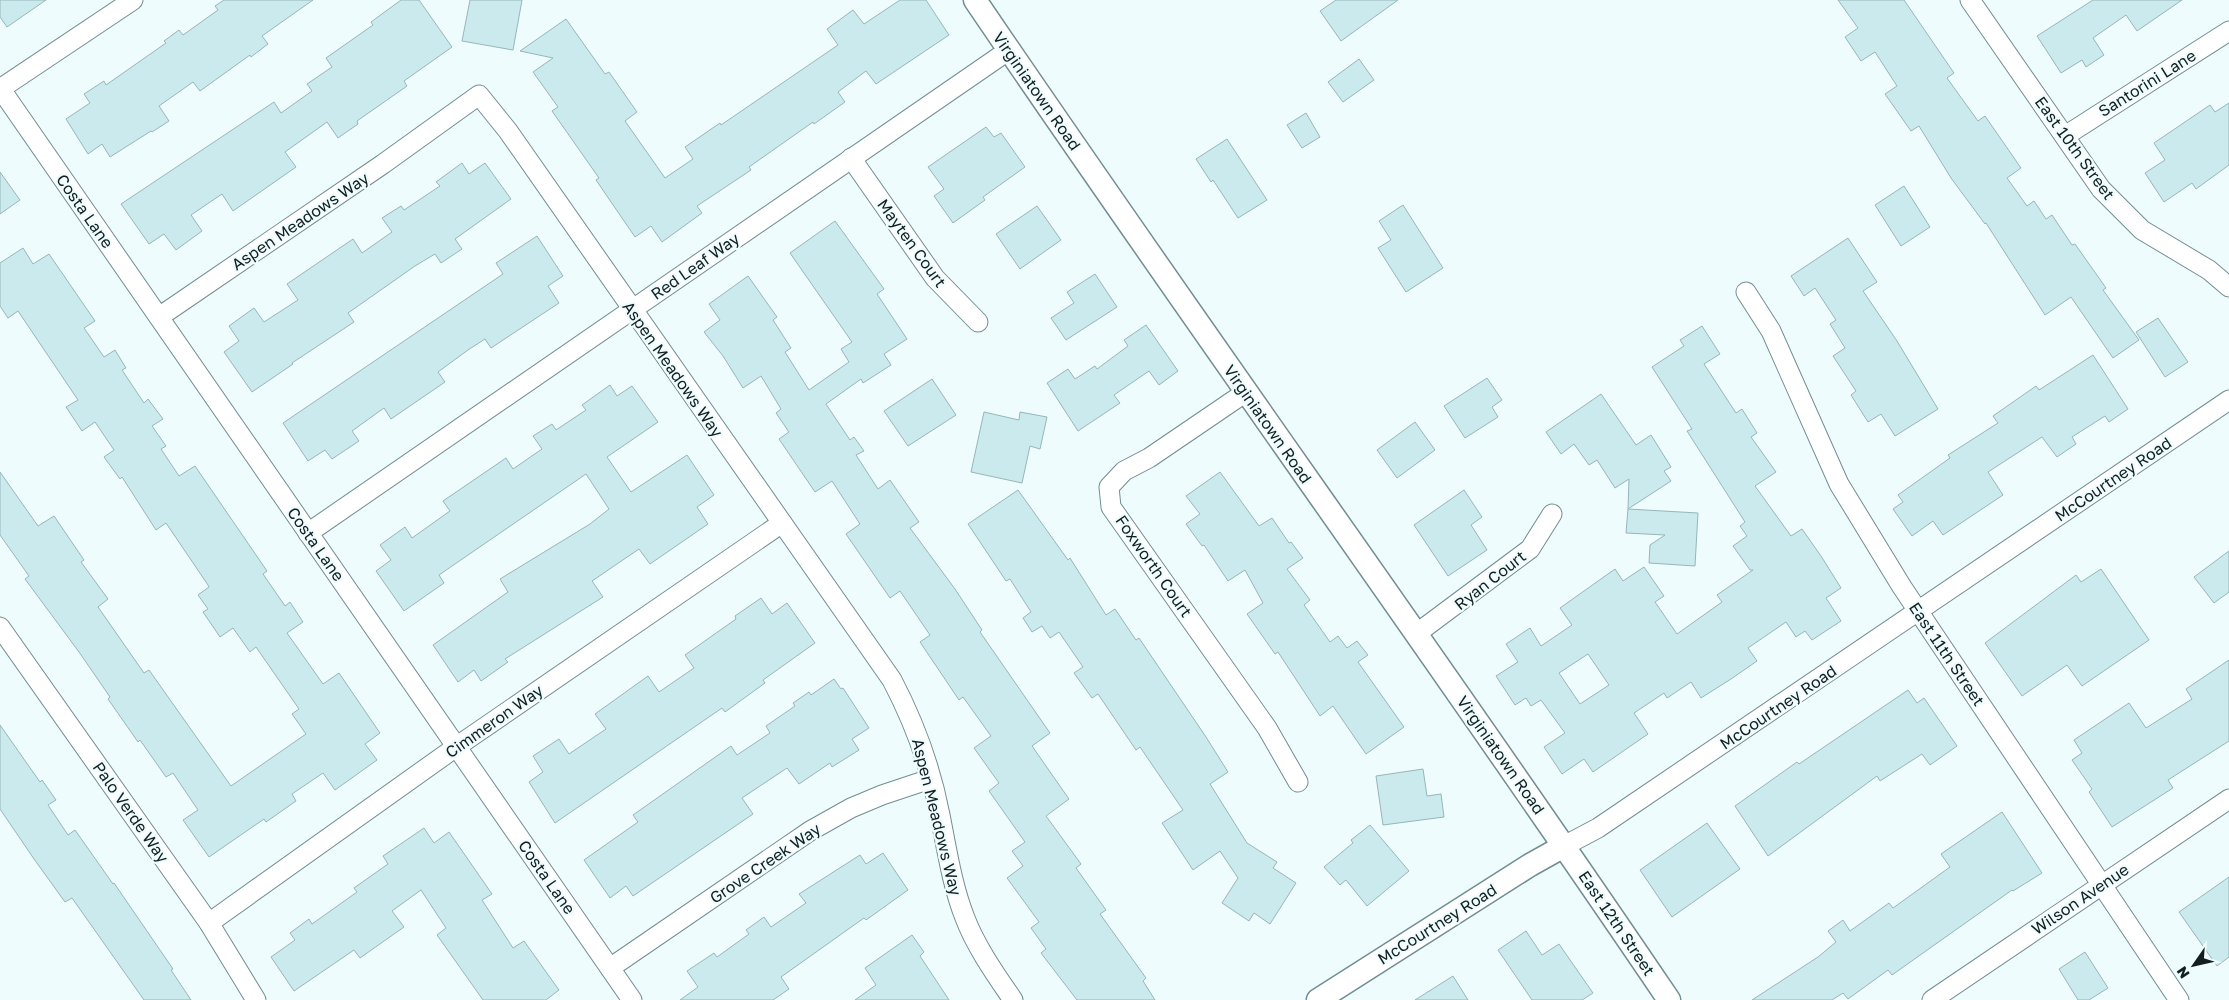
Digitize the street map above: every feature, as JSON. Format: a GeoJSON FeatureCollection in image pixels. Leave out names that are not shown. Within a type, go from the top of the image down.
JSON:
{"type":"FeatureCollection","features":[{"type":"Feature","properties":{"kind":"street"},"geometry":{"type":"LineString","coordinates":[[0,89],[133,0]]}},
{"type":"Feature","properties":{"kind":"street","name":"Virginiatown Road"},"geometry":{"type":"LineString","coordinates":[[974,0],[1564,846]]}},
{"type":"Feature","properties":{"kind":"street","name":"East 10th Street"},"geometry":{"type":"LineString","coordinates":[[1970,0],[2101,189],[2142,230],[2209,270],[2229,287]]}},
{"type":"Feature","properties":{"kind":"street","name":"Santorini Lane"},"geometry":{"type":"LineString","coordinates":[[2065,136],[2229,31]]}},
{"type":"Feature","properties":{"kind":"street","name":"Red Leaf Way"},"geometry":{"type":"LineString","coordinates":[[308,533],[1009,50]]}},
{"type":"Feature","properties":{"kind":"street","name":"Costa Lane"},"geometry":{"type":"LineString","coordinates":[[0,89],[632,1000]]}},
{"type":"Feature","properties":{"kind":"street","name":"Aspen Meadows Way"},"geometry":{"type":"LineString","coordinates":[[159,317],[383,164],[479,95],[508,131],[631,310],[892,680],[907,709],[930,779],[940,814],[955,890],[965,920],[1013,1000]]}},
{"type":"Feature","properties":{"kind":"street","name":"Mayten Court"},"geometry":{"type":"LineString","coordinates":[[852,158],[935,278],[978,322]]}},
{"type":"Feature","properties":{"kind":"street","name":"East 11th Street"},"geometry":{"type":"LineString","coordinates":[[1746,292],[1771,331],[1847,498],[1919,611],[2179,1000]]}},
{"type":"Feature","properties":{"kind":"street","name":"Foxworth Court"},"geometry":{"type":"LineString","coordinates":[[1246,392],[1149,458],[1124,471],[1109,487],[1111,507],[1267,728],[1298,782]]}},
{"type":"Feature","properties":{"kind":"street","name":"McCourtney Road"},"geometry":{"type":"LineString","coordinates":[[1329,997],[1530,865],[1598,828],[2229,400]]}},
{"type":"Feature","properties":{"kind":"street","name":"Ryan Court"},"geometry":{"type":"LineString","coordinates":[[1416,634],[1530,549],[1552,514]]}},
{"type":"Feature","properties":{"kind":"street","name":"Cimmeron Way"},"geometry":{"type":"LineString","coordinates":[[209,923],[456,747],[782,524]]}},
{"type":"Feature","properties":{"kind":"street","name":"Palo Verde Way"},"geometry":{"type":"LineString","coordinates":[[0,627],[209,923],[256,1000]]}},
{"type":"Feature","properties":{"kind":"street","name":"Grove Creek Way"},"geometry":{"type":"LineString","coordinates":[[610,968],[810,831],[851,808],[882,794],[930,779]]}},
{"type":"Feature","properties":{"kind":"street","name":"Wilson Avenue"},"geometry":{"type":"LineString","coordinates":[[1932,1000],[2229,799]]}},
{"type":"Feature","properties":{"kind":"street","name":"East 12th Street"},"geometry":{"type":"LineString","coordinates":[[1564,846],[1669,1000]]}},
{"type":"Feature","properties":{"kind":"building"},"geometry":{"type":"Polygon","coordinates":[[[0,0],[46,0],[7,27],[0,17],[0,0]]]}},
{"type":"Feature","properties":{"kind":"building"},"geometry":{"type":"Polygon","coordinates":[[[224,0],[313,0],[262,36],[268,44],[251,57],[250,55],[200,91],[193,82],[159,106],[169,121],[110,157],[102,144],[88,154],[66,119],[90,103],[84,94],[104,81],[106,85],[166,43],[164,41],[179,30],[183,35],[218,10],[215,6],[224,0]]]}},
{"type":"Feature","properties":{"kind":"building"},"geometry":{"type":"Polygon","coordinates":[[[401,0],[419,0],[452,47],[404,81],[407,86],[357,121],[358,124],[338,138],[327,122],[285,152],[296,167],[233,211],[222,194],[191,215],[202,231],[176,250],[164,234],[149,244],[121,204],[274,102],[281,113],[312,91],[307,84],[332,67],[326,58],[373,25],[371,22],[401,0]]]}},
{"type":"Feature","properties":{"kind":"building"},"geometry":{"type":"Polygon","coordinates":[[[470,0],[522,0],[513,50],[462,41],[470,0]]]}},
{"type":"Feature","properties":{"kind":"building"},"geometry":{"type":"Polygon","coordinates":[[[900,0],[926,0],[949,35],[876,84],[866,71],[838,92],[845,102],[814,124],[813,122],[749,167],[751,170],[697,206],[702,213],[662,242],[651,226],[635,237],[596,180],[599,178],[552,111],[558,107],[533,72],[553,58],[520,51],[566,19],[605,74],[609,72],[637,112],[625,121],[665,178],[693,159],[685,147],[720,123],[721,125],[838,45],[827,29],[853,10],[864,24],[900,0]]]}},
{"type":"Feature","properties":{"kind":"building"},"geometry":{"type":"Polygon","coordinates":[[[1336,0],[1398,0],[1341,41],[1320,11],[1336,0]]]}},
{"type":"Feature","properties":{"kind":"building"},"geometry":{"type":"Polygon","coordinates":[[[1838,0],[1904,0],[1954,73],[1947,78],[1978,121],[1985,116],[2021,168],[2007,178],[2027,206],[2034,201],[2046,219],[2052,215],[2072,245],[2075,244],[2106,288],[2103,290],[2139,340],[2113,358],[2071,297],[2045,315],[1986,223],[1951,178],[1919,126],[1911,131],[1885,94],[1897,86],[1875,52],[1861,61],[1845,37],[1858,28],[1838,0]]]}},
{"type":"Feature","properties":{"kind":"building"},"geometry":{"type":"Polygon","coordinates":[[[2093,0],[2182,0],[2137,31],[2126,15],[2093,38],[2104,55],[2086,67],[2082,60],[2061,73],[2037,36],[2093,0]]]}},
{"type":"Feature","properties":{"kind":"building"},"geometry":{"type":"Polygon","coordinates":[[[1359,59],[1374,80],[1343,102],[1328,82],[1359,59]]]}},
{"type":"Feature","properties":{"kind":"building"},"geometry":{"type":"Polygon","coordinates":[[[2229,103],[2229,165],[2196,189],[2192,183],[2164,202],[2145,173],[2165,160],[2154,143],[2210,105],[2215,112],[2229,103]]]}},
{"type":"Feature","properties":{"kind":"building"},"geometry":{"type":"Polygon","coordinates":[[[1306,113],[1320,137],[1302,148],[1287,125],[1306,113]]]}},
{"type":"Feature","properties":{"kind":"building"},"geometry":{"type":"Polygon","coordinates":[[[986,127],[994,137],[1001,133],[1025,167],[983,197],[985,200],[953,223],[934,196],[944,189],[928,167],[986,127]]]}},
{"type":"Feature","properties":{"kind":"building"},"geometry":{"type":"Polygon","coordinates":[[[1227,139],[1267,200],[1238,218],[1213,180],[1211,182],[1196,159],[1227,139]]]}},
{"type":"Feature","properties":{"kind":"building"},"geometry":{"type":"Polygon","coordinates":[[[462,163],[469,174],[485,163],[511,199],[455,239],[462,249],[441,263],[435,254],[415,266],[348,313],[354,322],[252,392],[224,352],[239,341],[229,326],[254,308],[264,322],[298,300],[287,284],[353,239],[362,253],[392,232],[382,218],[401,206],[404,210],[440,186],[436,182],[462,163]]]}},
{"type":"Feature","properties":{"kind":"building"},"geometry":{"type":"Polygon","coordinates":[[[0,172],[20,200],[0,214],[0,172]]]}},
{"type":"Feature","properties":{"kind":"building"},"geometry":{"type":"Polygon","coordinates":[[[1904,186],[1930,227],[1901,246],[1875,205],[1904,186]]]}},
{"type":"Feature","properties":{"kind":"building"},"geometry":{"type":"Polygon","coordinates":[[[1403,205],[1443,268],[1406,292],[1378,248],[1391,240],[1379,221],[1403,205]]]}},
{"type":"Feature","properties":{"kind":"building"},"geometry":{"type":"Polygon","coordinates":[[[1037,206],[1061,240],[1020,269],[996,234],[1037,206]]]}},
{"type":"Feature","properties":{"kind":"building"},"geometry":{"type":"Polygon","coordinates":[[[835,221],[884,289],[877,294],[907,339],[884,354],[891,365],[863,383],[861,379],[826,404],[850,440],[854,437],[864,451],[856,455],[878,489],[890,480],[919,522],[910,528],[955,589],[982,630],[980,632],[1050,733],[1032,746],[1069,799],[1046,816],[1081,864],[1076,868],[1106,910],[1100,914],[1146,978],[1143,981],[1155,1000],[1077,1000],[1041,953],[1046,949],[1031,928],[1039,922],[1007,878],[1023,866],[1012,851],[1025,842],[989,791],[999,783],[974,748],[991,736],[963,697],[959,700],[920,642],[930,635],[900,591],[890,598],[846,534],[860,524],[832,481],[815,492],[779,439],[789,432],[776,413],[781,409],[761,376],[743,388],[723,356],[704,332],[720,320],[709,304],[748,276],[777,317],[773,320],[791,348],[785,352],[809,390],[849,362],[841,349],[852,342],[790,253],[835,221]]]}},
{"type":"Feature","properties":{"kind":"building"},"geometry":{"type":"Polygon","coordinates":[[[537,236],[563,276],[548,286],[559,303],[491,348],[485,339],[468,350],[438,372],[445,382],[391,419],[384,408],[352,431],[359,441],[332,459],[325,450],[308,461],[283,423],[503,274],[496,263],[537,236]]]}},
{"type":"Feature","properties":{"kind":"building"},"geometry":{"type":"Polygon","coordinates":[[[1848,238],[1877,282],[1863,291],[1897,341],[1938,409],[1895,436],[1881,414],[1868,422],[1851,395],[1856,391],[1833,356],[1845,348],[1830,324],[1836,320],[1815,288],[1804,296],[1791,276],[1848,238]]]}},
{"type":"Feature","properties":{"kind":"building"},"geometry":{"type":"Polygon","coordinates":[[[23,248],[33,264],[49,254],[95,321],[84,328],[104,357],[115,350],[126,368],[122,370],[144,403],[148,399],[163,419],[152,426],[166,446],[161,449],[179,476],[195,466],[267,571],[263,574],[285,606],[290,602],[303,622],[287,633],[323,684],[339,673],[380,733],[365,744],[377,760],[335,790],[323,773],[292,794],[296,801],[266,822],[264,819],[209,857],[183,820],[198,810],[173,773],[166,777],[140,740],[138,742],[108,699],[110,697],[79,652],[25,579],[29,576],[0,535],[0,472],[38,526],[54,516],[84,560],[81,562],[108,599],[98,607],[144,673],[149,670],[231,786],[306,734],[292,714],[299,709],[256,647],[250,652],[233,628],[220,637],[203,612],[208,609],[198,595],[209,587],[208,585],[166,523],[156,530],[122,477],[120,479],[104,457],[114,450],[95,422],[82,431],[66,407],[78,400],[18,311],[8,318],[0,306],[0,263],[23,248]]]}},
{"type":"Feature","properties":{"kind":"building"},"geometry":{"type":"Polygon","coordinates":[[[1095,274],[1117,307],[1066,340],[1051,318],[1074,303],[1067,292],[1095,274]]]}},
{"type":"Feature","properties":{"kind":"building"},"geometry":{"type":"Polygon","coordinates":[[[2158,318],[2188,362],[2165,377],[2136,332],[2158,318]]]}},
{"type":"Feature","properties":{"kind":"building"},"geometry":{"type":"Polygon","coordinates":[[[1146,325],[1178,371],[1159,385],[1149,371],[1114,395],[1120,403],[1078,431],[1047,383],[1068,369],[1075,379],[1095,366],[1097,369],[1128,346],[1124,340],[1146,325]]]}},
{"type":"Feature","properties":{"kind":"building"},"geometry":{"type":"Polygon","coordinates":[[[1702,326],[1720,354],[1704,364],[1736,413],[1742,409],[1757,433],[1751,437],[1776,472],[1755,486],[1791,536],[1802,529],[1821,556],[1841,588],[1826,598],[1841,621],[1812,640],[1805,631],[1796,637],[1786,622],[1748,648],[1757,661],[1731,679],[1701,698],[1691,682],[1667,698],[1664,693],[1634,713],[1648,734],[1593,772],[1584,759],[1562,774],[1544,747],[1565,733],[1541,700],[1531,706],[1526,698],[1515,705],[1496,676],[1518,662],[1506,644],[1530,628],[1541,646],[1572,625],[1560,608],[1615,569],[1623,581],[1644,567],[1664,596],[1655,602],[1677,634],[1722,602],[1717,595],[1753,570],[1750,570],[1733,546],[1747,536],[1740,526],[1745,522],[1687,431],[1692,429],[1652,367],[1684,346],[1680,340],[1702,326]],[[1588,654],[1559,673],[1580,704],[1609,685],[1588,654]]]}},
{"type":"Feature","properties":{"kind":"building"},"geometry":{"type":"Polygon","coordinates":[[[2093,355],[2128,409],[2109,422],[2105,416],[2072,437],[2076,444],[2057,457],[2042,437],[1988,472],[2003,495],[1943,535],[1933,521],[1912,536],[1893,509],[1903,502],[1898,495],[1950,458],[1948,455],[1998,423],[1993,416],[2036,386],[2039,390],[2093,355]]]}},
{"type":"Feature","properties":{"kind":"building"},"geometry":{"type":"Polygon","coordinates":[[[1487,378],[1502,400],[1492,407],[1498,417],[1465,438],[1444,406],[1487,378]]]}},
{"type":"Feature","properties":{"kind":"building"},"geometry":{"type":"Polygon","coordinates":[[[932,379],[956,415],[908,446],[884,411],[932,379]]]}},
{"type":"Feature","properties":{"kind":"building"},"geometry":{"type":"Polygon","coordinates":[[[610,385],[617,396],[632,386],[658,422],[607,457],[631,492],[687,455],[714,495],[697,507],[708,524],[650,564],[639,549],[592,581],[603,597],[505,659],[508,662],[481,681],[474,670],[458,682],[433,645],[508,592],[500,579],[590,524],[609,509],[586,474],[439,575],[444,583],[404,611],[376,571],[391,560],[380,545],[405,527],[412,538],[450,511],[443,501],[506,458],[513,469],[542,449],[533,436],[552,424],[556,430],[586,410],[582,405],[610,385]]]}},
{"type":"Feature","properties":{"kind":"building"},"geometry":{"type":"Polygon","coordinates":[[[1601,394],[1636,445],[1651,435],[1671,467],[1664,471],[1671,481],[1628,509],[1629,479],[1615,488],[1597,460],[1589,465],[1574,444],[1561,454],[1546,432],[1601,394]]]}},
{"type":"Feature","properties":{"kind":"building"},"geometry":{"type":"Polygon","coordinates":[[[984,412],[1019,420],[1020,412],[1047,417],[1040,449],[1030,446],[1022,483],[971,472],[984,412]]]}},
{"type":"Feature","properties":{"kind":"building"},"geometry":{"type":"Polygon","coordinates":[[[1415,422],[1435,450],[1397,478],[1377,450],[1415,422]]]}},
{"type":"Feature","properties":{"kind":"building"},"geometry":{"type":"Polygon","coordinates":[[[1220,472],[1259,526],[1272,518],[1289,543],[1291,542],[1303,558],[1287,569],[1310,600],[1304,605],[1330,642],[1338,636],[1347,648],[1357,641],[1368,655],[1358,662],[1404,727],[1366,754],[1333,706],[1320,716],[1278,652],[1275,654],[1247,614],[1263,603],[1245,570],[1228,581],[1204,545],[1202,546],[1186,524],[1200,514],[1186,496],[1220,472]]]}},
{"type":"Feature","properties":{"kind":"building"},"geometry":{"type":"Polygon","coordinates":[[[1018,490],[1068,560],[1070,558],[1106,615],[1115,609],[1136,640],[1139,638],[1206,737],[1228,772],[1210,784],[1247,843],[1277,862],[1273,868],[1296,883],[1270,924],[1254,913],[1249,921],[1222,903],[1238,878],[1220,851],[1193,870],[1162,823],[1183,810],[1140,747],[1136,750],[1098,694],[1092,698],[1074,673],[1083,667],[1059,632],[1050,638],[1042,626],[1032,632],[1023,618],[1031,612],[1010,579],[1006,581],[968,524],[1018,490]]]}},
{"type":"Feature","properties":{"kind":"building"},"geometry":{"type":"Polygon","coordinates":[[[1464,490],[1482,517],[1471,525],[1487,550],[1448,576],[1414,525],[1464,490]]]}},
{"type":"Feature","properties":{"kind":"building"},"geometry":{"type":"Polygon","coordinates":[[[1628,509],[1698,513],[1695,566],[1649,563],[1650,545],[1665,535],[1626,533],[1628,509]]]}},
{"type":"Feature","properties":{"kind":"building"},"geometry":{"type":"Polygon","coordinates":[[[2229,551],[2229,592],[2214,603],[2194,577],[2229,551]]]}},
{"type":"Feature","properties":{"kind":"building"},"geometry":{"type":"Polygon","coordinates":[[[2101,569],[2149,640],[2082,686],[2067,665],[2022,696],[1985,643],[2076,575],[2081,582],[2101,569]]]}},
{"type":"Feature","properties":{"kind":"building"},"geometry":{"type":"Polygon","coordinates":[[[761,598],[772,614],[787,603],[815,643],[763,680],[765,683],[725,712],[722,708],[555,823],[529,782],[543,772],[533,756],[559,739],[569,754],[606,729],[595,714],[648,676],[659,692],[694,668],[685,655],[736,619],[735,616],[761,598]]]}},
{"type":"Feature","properties":{"kind":"building"},"geometry":{"type":"Polygon","coordinates":[[[2229,660],[2229,741],[2168,780],[2173,788],[2112,827],[2089,792],[2092,789],[2072,760],[2082,753],[2074,740],[2129,703],[2146,728],[2192,699],[2186,689],[2229,660]]]}},
{"type":"Feature","properties":{"kind":"building"},"geometry":{"type":"Polygon","coordinates":[[[834,679],[841,689],[843,688],[869,728],[852,739],[859,750],[832,767],[830,763],[799,784],[787,768],[742,798],[753,814],[633,896],[626,886],[610,898],[584,860],[638,822],[633,815],[731,746],[737,755],[770,733],[766,726],[795,706],[793,703],[809,692],[811,695],[834,679]]]}},
{"type":"Feature","properties":{"kind":"building"},"geometry":{"type":"Polygon","coordinates":[[[1908,690],[1917,703],[1924,698],[1957,746],[1930,765],[1922,754],[1880,781],[1877,776],[1768,856],[1735,806],[1797,762],[1799,764],[1908,690]]]}},
{"type":"Feature","properties":{"kind":"building"},"geometry":{"type":"Polygon","coordinates":[[[0,725],[40,782],[42,780],[56,800],[48,805],[68,835],[75,830],[173,969],[171,970],[191,1000],[144,1000],[72,898],[65,902],[34,859],[0,809],[0,725]]]}},
{"type":"Feature","properties":{"kind":"building"},"geometry":{"type":"Polygon","coordinates":[[[1423,769],[1427,796],[1441,794],[1444,817],[1383,825],[1376,776],[1423,769]]]}},
{"type":"Feature","properties":{"kind":"building"},"geometry":{"type":"Polygon","coordinates":[[[2002,812],[2042,873],[2012,890],[1892,975],[1888,970],[1848,999],[1843,993],[1832,1000],[1752,1000],[1818,957],[1836,942],[1828,931],[1843,920],[1850,931],[1889,903],[1893,908],[1950,867],[1941,854],[2002,812]]]}},
{"type":"Feature","properties":{"kind":"building"},"geometry":{"type":"Polygon","coordinates":[[[1707,823],[1740,869],[1672,917],[1640,870],[1707,823]]]}},
{"type":"Feature","properties":{"kind":"building"},"geometry":{"type":"Polygon","coordinates":[[[1370,825],[1409,871],[1367,906],[1346,880],[1340,885],[1324,867],[1353,843],[1351,840],[1370,825]]]}},
{"type":"Feature","properties":{"kind":"building"},"geometry":{"type":"Polygon","coordinates":[[[424,828],[434,843],[449,832],[492,894],[482,900],[513,948],[524,941],[559,990],[546,1000],[483,1000],[437,935],[446,928],[421,890],[392,911],[404,927],[360,958],[354,950],[294,991],[271,957],[295,940],[290,933],[309,919],[312,924],[357,892],[354,888],[388,864],[383,856],[424,828]]]}},
{"type":"Feature","properties":{"kind":"building"},"geometry":{"type":"Polygon","coordinates":[[[883,853],[908,890],[866,920],[864,918],[781,977],[789,989],[773,1000],[680,1000],[698,987],[687,971],[714,953],[717,957],[749,934],[746,930],[764,917],[771,927],[806,903],[799,894],[860,855],[866,864],[883,853]]]}},
{"type":"Feature","properties":{"kind":"building"},"geometry":{"type":"Polygon","coordinates":[[[2229,877],[2229,957],[2217,966],[2179,912],[2229,877]]]}},
{"type":"Feature","properties":{"kind":"building"},"geometry":{"type":"Polygon","coordinates":[[[1526,931],[1542,955],[1559,944],[1593,993],[1582,1000],[1532,1000],[1498,950],[1526,931]]]}},
{"type":"Feature","properties":{"kind":"building"},"geometry":{"type":"Polygon","coordinates":[[[912,935],[924,952],[920,956],[949,1000],[855,1000],[876,985],[865,968],[912,935]]]}},
{"type":"Feature","properties":{"kind":"building"},"geometry":{"type":"Polygon","coordinates":[[[2085,952],[2108,988],[2089,1000],[2078,1000],[2059,969],[2085,952]]]}},
{"type":"Feature","properties":{"kind":"building"},"geometry":{"type":"Polygon","coordinates":[[[1453,976],[1468,1000],[1415,1000],[1453,976]]]}}]}
